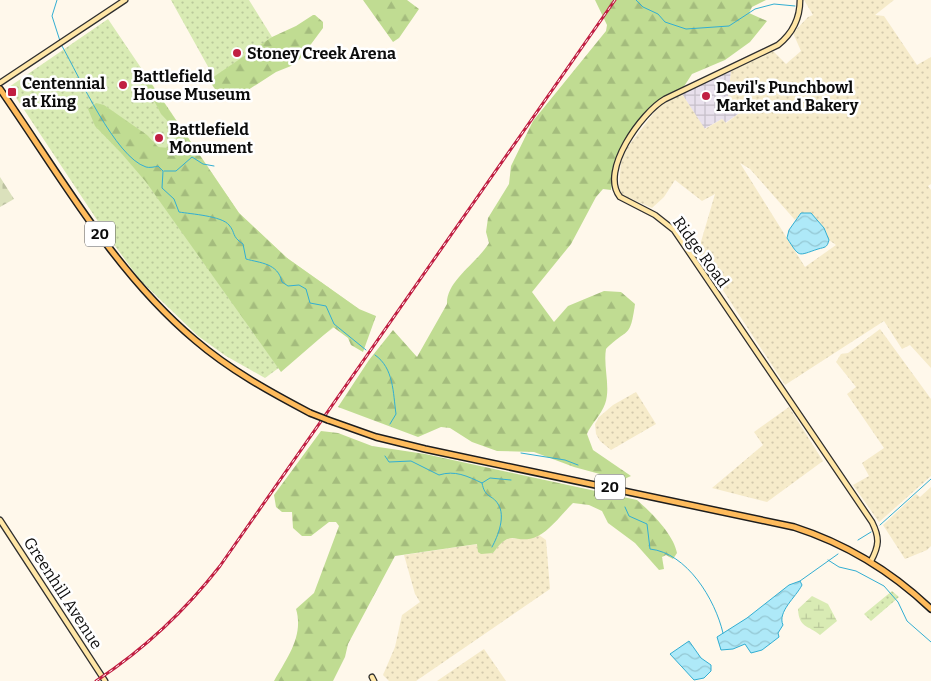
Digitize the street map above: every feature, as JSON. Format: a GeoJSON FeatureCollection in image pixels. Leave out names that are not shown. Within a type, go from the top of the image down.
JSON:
{"type":"FeatureCollection","features":[{"type":"Feature","properties":{"kind":"main road"},"geometry":{"type":"LineString","coordinates":[[0,83],[125,0]]}},
{"type":"Feature","properties":{"kind":"main road","name":"Ridge Road"},"geometry":{"type":"LineString","coordinates":[[800,0],[796,22],[791,32],[778,45],[665,99],[653,107],[622,151],[617,166],[615,185],[620,198],[655,215],[674,230],[872,522],[877,532],[879,545],[871,561]]}},
{"type":"Feature","properties":{"kind":"main road","name":"20"},"geometry":{"type":"LineString","coordinates":[[0,89],[123,266],[171,319],[220,361],[254,382],[310,413],[376,437],[425,449],[774,521],[818,534],[871,561],[903,584],[931,609]]}},
{"type":"Feature","properties":{"kind":"main road","name":"Greenhill Avenue"},"geometry":{"type":"LineString","coordinates":[[0,520],[105,681]]}},
{"type":"Feature","properties":{"kind":"shaded area"},"geometry":{"type":"Polygon","coordinates":[[[804,0],[894,0],[875,15],[884,16],[917,65],[931,57],[931,184],[928,186],[931,190],[931,368],[910,345],[902,349],[884,321],[785,385],[698,252],[715,194],[702,201],[675,180],[664,197],[652,208],[622,195],[619,187],[621,162],[627,148],[659,106],[682,94],[705,129],[722,119],[726,123],[741,112],[728,100],[731,71],[770,48],[786,64],[801,51],[793,33],[808,17],[813,15],[804,0]],[[740,163],[805,267],[836,245],[829,240],[824,228],[811,213],[801,213],[795,220],[750,169],[740,163]]]}},
{"type":"Feature","properties":{"kind":"shaded area"},"geometry":{"type":"Polygon","coordinates":[[[731,71],[728,100],[741,112],[725,123],[722,119],[704,129],[682,94],[731,71]]]}},
{"type":"Feature","properties":{"kind":"shaded area"},"geometry":{"type":"Polygon","coordinates":[[[880,329],[931,399],[931,476],[879,522],[853,485],[869,476],[862,463],[884,448],[847,394],[856,387],[836,362],[841,354],[848,353],[880,329]]]}},
{"type":"Feature","properties":{"kind":"shaded area"},"geometry":{"type":"Polygon","coordinates":[[[636,392],[656,424],[611,450],[600,441],[596,434],[595,424],[599,417],[613,405],[636,392]]]}},
{"type":"Feature","properties":{"kind":"shaded area"},"geometry":{"type":"Polygon","coordinates":[[[789,407],[823,461],[767,502],[712,488],[763,445],[754,432],[789,407]]]}},
{"type":"Feature","properties":{"kind":"shaded area"},"geometry":{"type":"Polygon","coordinates":[[[931,487],[931,546],[927,550],[905,559],[883,525],[916,494],[920,497],[931,487]]]}},
{"type":"Feature","properties":{"kind":"shaded area"},"geometry":{"type":"Polygon","coordinates":[[[539,535],[546,540],[550,589],[416,681],[389,681],[383,675],[395,647],[402,615],[420,602],[415,594],[404,555],[478,544],[493,553],[502,540],[508,538],[526,539],[539,535]]]}},
{"type":"Feature","properties":{"kind":"shaded area"},"geometry":{"type":"Polygon","coordinates":[[[484,649],[506,681],[437,681],[484,649]]]}},
{"type":"Feature","properties":{"kind":"green space"},"geometry":{"type":"Polygon","coordinates":[[[171,0],[249,0],[272,37],[221,90],[171,0]]]}},
{"type":"Feature","properties":{"kind":"green space"},"geometry":{"type":"Polygon","coordinates":[[[363,0],[407,0],[419,9],[399,38],[393,42],[363,0]]]}},
{"type":"Feature","properties":{"kind":"green space"},"geometry":{"type":"Polygon","coordinates":[[[595,0],[766,0],[752,7],[749,13],[767,21],[750,42],[725,60],[692,74],[683,88],[655,103],[648,109],[626,138],[615,161],[611,190],[603,189],[596,197],[571,244],[532,292],[554,322],[568,306],[604,291],[621,292],[635,304],[627,332],[606,349],[607,397],[603,408],[587,434],[593,450],[631,476],[622,480],[574,467],[534,452],[497,451],[472,442],[450,428],[441,427],[418,437],[338,407],[369,360],[393,330],[417,357],[447,304],[451,288],[489,243],[486,232],[488,218],[509,184],[511,166],[533,121],[606,31],[607,25],[595,0]]]}},
{"type":"Feature","properties":{"kind":"green space"},"geometry":{"type":"Polygon","coordinates":[[[313,15],[323,22],[323,28],[300,59],[248,90],[218,94],[209,80],[272,37],[296,26],[313,15]]]}},
{"type":"Feature","properties":{"kind":"green space"},"geometry":{"type":"Polygon","coordinates":[[[108,19],[239,213],[287,258],[359,309],[265,378],[226,356],[198,336],[140,280],[107,235],[9,87],[108,19]]]}},
{"type":"Feature","properties":{"kind":"green space"},"geometry":{"type":"Polygon","coordinates":[[[143,79],[148,79],[239,213],[287,258],[359,309],[376,316],[363,352],[351,345],[348,338],[333,327],[281,372],[146,182],[95,126],[88,109],[96,103],[104,105],[147,135],[158,147],[169,148],[176,142],[177,131],[161,114],[143,79]]]}},
{"type":"Feature","properties":{"kind":"green space"},"geometry":{"type":"Polygon","coordinates":[[[0,177],[14,199],[0,207],[0,177]]]}},
{"type":"Feature","properties":{"kind":"green space"},"geometry":{"type":"Polygon","coordinates":[[[321,431],[338,433],[372,446],[425,454],[637,500],[667,531],[677,553],[673,559],[666,555],[662,557],[664,569],[659,570],[635,543],[608,523],[602,511],[589,505],[573,503],[543,533],[530,539],[510,538],[505,540],[493,553],[481,554],[478,552],[477,544],[395,556],[348,644],[345,657],[333,681],[274,681],[289,655],[296,638],[298,619],[296,609],[314,593],[339,526],[336,522],[329,522],[311,536],[302,536],[293,528],[292,512],[282,512],[276,507],[274,495],[321,431]]]}},
{"type":"Feature","properties":{"kind":"green space"},"geometry":{"type":"Polygon","coordinates":[[[892,591],[899,597],[871,621],[864,614],[892,591]]]}},
{"type":"Feature","properties":{"kind":"green space"},"geometry":{"type":"Polygon","coordinates":[[[812,596],[828,604],[837,621],[820,635],[800,620],[798,609],[812,596]]]}},
{"type":"Feature","properties":{"kind":"water"},"geometry":{"type":"Polygon","coordinates":[[[801,213],[811,213],[824,228],[829,240],[825,247],[802,254],[794,249],[787,238],[789,230],[801,213]]]}},
{"type":"Feature","properties":{"kind":"water"},"geometry":{"type":"Polygon","coordinates":[[[800,581],[802,585],[783,615],[783,625],[778,633],[779,637],[762,650],[751,653],[745,644],[733,649],[721,650],[717,637],[747,618],[789,585],[800,581]]]}},
{"type":"Feature","properties":{"kind":"water"},"geometry":{"type":"Polygon","coordinates":[[[689,641],[701,658],[711,665],[711,671],[704,678],[694,680],[670,654],[689,641]]]}},
{"type":"Feature","properties":{"kind":"waterway"},"geometry":{"type":"LineString","coordinates":[[57,0],[52,16],[60,41]]}},
{"type":"Feature","properties":{"kind":"waterway"},"geometry":{"type":"LineString","coordinates":[[636,0],[643,7],[658,14],[665,22],[686,29],[729,26],[755,9],[774,4],[795,6]]}},
{"type":"Feature","properties":{"kind":"waterway"},"geometry":{"type":"LineString","coordinates":[[62,46],[99,114],[122,148],[134,160],[146,167],[158,166],[163,171],[162,188],[174,199],[179,212],[213,217],[225,222],[229,225],[235,237],[243,244],[246,259],[273,267],[282,282],[288,286],[299,285],[306,289],[310,303],[326,306],[334,324],[366,350]]}},
{"type":"Feature","properties":{"kind":"waterway"},"geometry":{"type":"LineString","coordinates":[[164,171],[176,171],[192,157],[203,164],[214,166]]}},
{"type":"Feature","properties":{"kind":"waterway"},"geometry":{"type":"LineString","coordinates":[[375,355],[386,367],[392,381],[396,414],[390,424]]}},
{"type":"Feature","properties":{"kind":"waterway"},"geometry":{"type":"LineString","coordinates":[[521,453],[565,460],[578,465]]}},
{"type":"Feature","properties":{"kind":"waterway"},"geometry":{"type":"LineString","coordinates":[[385,456],[389,462],[411,461],[439,475],[456,473],[482,483],[490,478],[511,480]]}},
{"type":"Feature","properties":{"kind":"waterway"},"geometry":{"type":"LineString","coordinates":[[880,525],[931,479]]}},
{"type":"Feature","properties":{"kind":"waterway"},"geometry":{"type":"LineString","coordinates":[[482,483],[485,492],[498,504],[501,514],[499,532],[492,547]]}},
{"type":"Feature","properties":{"kind":"waterway"},"geometry":{"type":"LineString","coordinates":[[625,507],[629,516],[647,524],[650,549],[663,552],[676,559],[697,580],[713,606],[723,633]]}},
{"type":"Feature","properties":{"kind":"waterway"},"geometry":{"type":"LineString","coordinates":[[858,540],[871,532]]}},
{"type":"Feature","properties":{"kind":"waterway"},"geometry":{"type":"LineString","coordinates":[[800,581],[838,554]]}},
{"type":"Feature","properties":{"kind":"waterway"},"geometry":{"type":"LineString","coordinates":[[828,560],[839,567],[856,571],[884,586],[898,602],[907,621],[931,642]]}},
{"type":"Feature","properties":{"kind":"railway"},"geometry":{"type":"LineString","coordinates":[[96,681],[147,643],[178,614],[220,566],[615,0]]}},
{"type":"Feature","properties":{"kind":"place","name":"Stoney Creek Arena"},"geometry":{"type":"Point","coordinates":[237,53]}},
{"type":"Feature","properties":{"kind":"place","name":"Battlefield House Museum"},"geometry":{"type":"Point","coordinates":[123,85]}},
{"type":"Feature","properties":{"kind":"place","name":"Centennial at King"},"geometry":{"type":"Point","coordinates":[12,92]}},
{"type":"Feature","properties":{"kind":"place","name":"Devil's Punchbowl Market and Bakery"},"geometry":{"type":"Point","coordinates":[706,96]}},
{"type":"Feature","properties":{"kind":"place","name":"Battlefield Monument"},"geometry":{"type":"Point","coordinates":[159,138]}}]}
